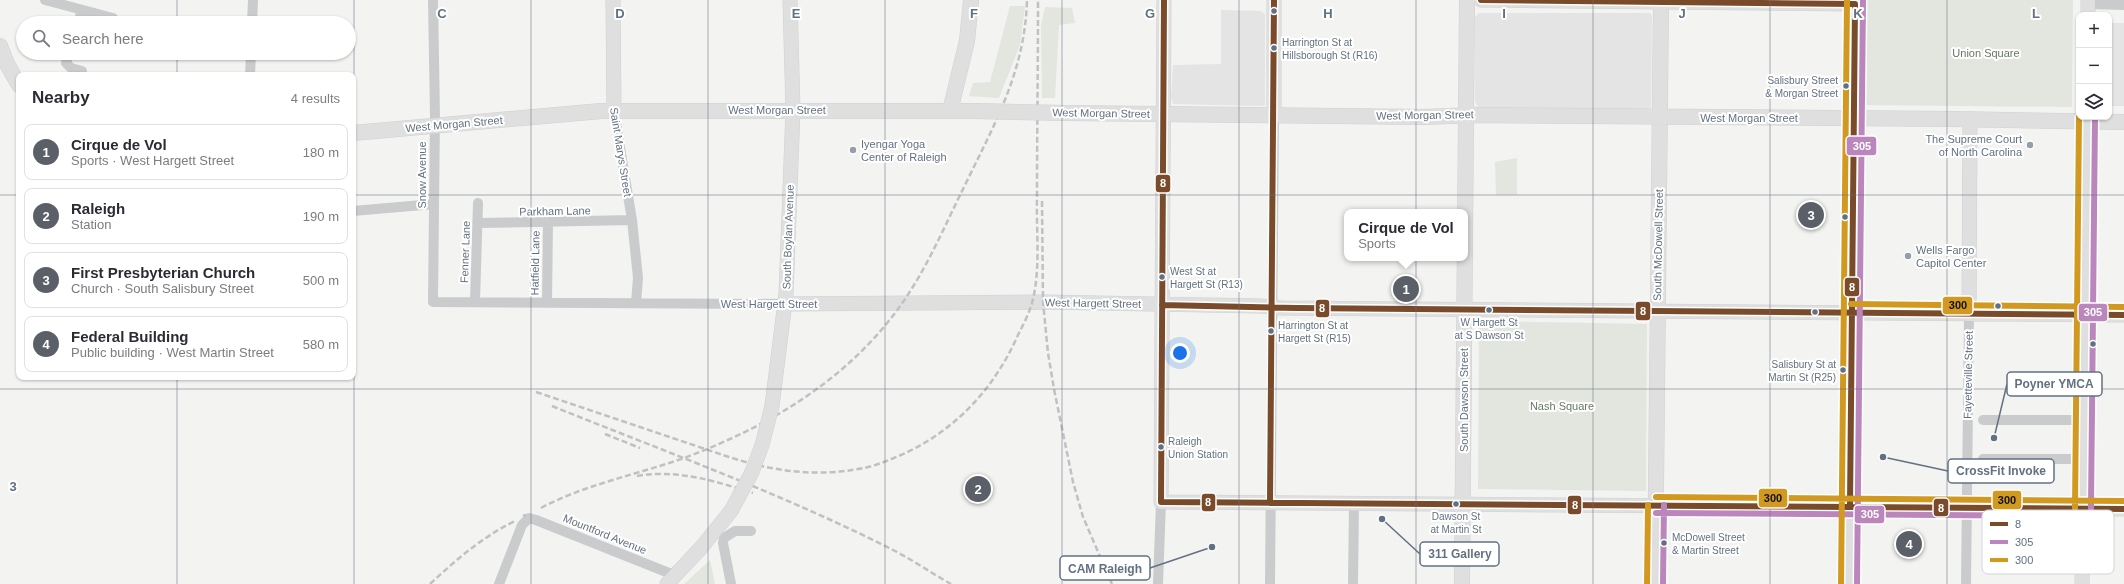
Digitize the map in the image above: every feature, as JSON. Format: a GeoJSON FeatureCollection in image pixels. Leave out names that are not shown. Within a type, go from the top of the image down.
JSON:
{"type":"FeatureCollection","features":[{"type":"Feature","properties":{"kind":"main road"},"geometry":{"type":"LineString","coordinates":[[950,111],[967,41],[971,0]]}},
{"type":"Feature","properties":{"kind":"main road","name":"South Dawson Street"},"geometry":{"type":"LineString","coordinates":[[1466,209],[1467,0]]}},
{"type":"Feature","properties":{"kind":"main road","name":"South McDowell Street"},"geometry":{"type":"LineString","coordinates":[[1655,584],[1661,1]]}},
{"type":"Feature","properties":{"kind":"main road"},"geometry":{"type":"LineString","coordinates":[[0,46],[7,64],[16,80]]}},
{"type":"Feature","properties":{"kind":"main road","name":"West Morgan Street"},"geometry":{"type":"LineString","coordinates":[[356,133],[614,111],[974,111],[1274,115],[1477,115],[2076,120]]}},
{"type":"Feature","properties":{"kind":"main road","name":"West Morgan Street"},"geometry":{"type":"LineString","coordinates":[[2086,120],[2124,122]]}},
{"type":"Feature","properties":{"kind":"main road","name":"South Dawson Street"},"geometry":{"type":"LineString","coordinates":[[1462,584],[1465,261]]}},
{"type":"Feature","properties":{"kind":"street"},"geometry":{"type":"LineString","coordinates":[[45,0],[105,16]]}},
{"type":"Feature","properties":{"kind":"street"},"geometry":{"type":"LineString","coordinates":[[252,16],[253,0]]}},
{"type":"Feature","properties":{"kind":"street","name":"Snow Avenue"},"geometry":{"type":"LineString","coordinates":[[433,0],[435,126],[433,302]]}},
{"type":"Feature","properties":{"kind":"street","name":"Saint Marys Street"},"geometry":{"type":"LineString","coordinates":[[614,0],[614,111],[632,220],[638,278],[636,303]]}},
{"type":"Feature","properties":{"kind":"street","name":"South Boylan Avenue"},"geometry":{"type":"LineString","coordinates":[[671,579],[700,549],[731,510],[752,472],[762,445],[772,406],[785,304],[793,110],[790,0]]}},
{"type":"Feature","properties":{"kind":"street"},"geometry":{"type":"LineString","coordinates":[[1158,584],[1161,502],[1164,0]]}},
{"type":"Feature","properties":{"kind":"street"},"geometry":{"type":"LineString","coordinates":[[1270,584],[1274,0]]}},
{"type":"Feature","properties":{"kind":"street"},"geometry":{"type":"LineString","coordinates":[[1481,0],[1855,2],[1849,584]]}},
{"type":"Feature","properties":{"kind":"street"},"geometry":{"type":"LineString","coordinates":[[2088,6],[2124,5]]}},
{"type":"Feature","properties":{"kind":"street"},"geometry":{"type":"LineString","coordinates":[[80,16],[82,10]]}},
{"type":"Feature","properties":{"kind":"street"},"geometry":{"type":"LineString","coordinates":[[67,60],[66,63],[71,68],[82,71]]}},
{"type":"Feature","properties":{"kind":"street"},"geometry":{"type":"LineString","coordinates":[[250,72],[251,60]]}},
{"type":"Feature","properties":{"kind":"street","name":"Fayetteville Street"},"geometry":{"type":"LineString","coordinates":[[1966,584],[1970,119]]}},
{"type":"Feature","properties":{"kind":"street"},"geometry":{"type":"LineString","coordinates":[[2083,508],[2086,120]]}},
{"type":"Feature","properties":{"kind":"street","name":"Fenner Lane"},"geometry":{"type":"LineString","coordinates":[[476,302],[478,203]]}},
{"type":"Feature","properties":{"kind":"street"},"geometry":{"type":"LineString","coordinates":[[356,211],[434,204]]}},
{"type":"Feature","properties":{"kind":"street","name":"Parkham Lane"},"geometry":{"type":"LineString","coordinates":[[478,223],[548,223],[632,220]]}},
{"type":"Feature","properties":{"kind":"street","name":"Hatfield Lane"},"geometry":{"type":"LineString","coordinates":[[547,302],[548,223]]}},
{"type":"Feature","properties":{"kind":"street","name":"West Hargett Street"},"geometry":{"type":"LineString","coordinates":[[433,302],[785,304],[986,302],[1465,310],[1658,310],[2124,315]]}},
{"type":"Feature","properties":{"kind":"street"},"geometry":{"type":"LineString","coordinates":[[1983,420],[2072,420]]}},
{"type":"Feature","properties":{"kind":"street"},"geometry":{"type":"LineString","coordinates":[[1983,459],[2072,459]]}},
{"type":"Feature","properties":{"kind":"street"},"geometry":{"type":"LineString","coordinates":[[1161,502],[2124,509]]}},
{"type":"Feature","properties":{"kind":"street"},"geometry":{"type":"LineString","coordinates":[[1353,584],[1354,503]]}},
{"type":"Feature","properties":{"kind":"street","name":"Mountford Avenue"},"geometry":{"type":"LineString","coordinates":[[499,584],[522,525],[526,520],[532,518],[671,579]]}},
{"type":"Feature","properties":{"kind":"street"},"geometry":{"type":"LineString","coordinates":[[731,584],[725,556],[724,538],[735,531],[751,531]]}},
{"type":"Feature","properties":{"kind":"street"},"geometry":{"type":"LineString","coordinates":[[2082,574],[2082,584]]}},
{"type":"Feature","properties":{"kind":"shaded area"},"geometry":{"type":"Polygon","coordinates":[[[1221,10],[1261,11],[1265,14],[1265,105],[1173,104],[1171,98],[1173,65],[1221,64],[1221,10]]]}},
{"type":"Feature","properties":{"kind":"shaded area"},"geometry":{"type":"Polygon","coordinates":[[[1479,13],[1650,13],[1652,16],[1651,107],[1648,109],[1478,108],[1475,101],[1475,17],[1479,13]]]}},
{"type":"Feature","properties":{"kind":"shaded area"},"geometry":{"type":"Polygon","coordinates":[[[2112,23],[2124,23],[2124,106],[2112,106],[2112,23]]]}},
{"type":"Feature","properties":{"kind":"green space","name":"Union Square"},"geometry":{"type":"Polygon","coordinates":[[[1867,0],[2073,0],[2072,107],[1866,105],[1867,0]]]}},
{"type":"Feature","properties":{"kind":"green space"},"geometry":{"type":"Polygon","coordinates":[[[1010,6],[1025,6],[1020,45],[999,98],[969,96],[973,83],[990,82],[1010,6]]]}},
{"type":"Feature","properties":{"kind":"green space"},"geometry":{"type":"Polygon","coordinates":[[[1045,7],[1072,8],[1075,23],[1059,25],[1055,98],[1042,98],[1041,25],[1045,7]]]}},
{"type":"Feature","properties":{"kind":"green space"},"geometry":{"type":"Polygon","coordinates":[[[1517,158],[1517,195],[1496,195],[1495,162],[1517,158]]]}},
{"type":"Feature","properties":{"kind":"green space","name":"Nash Square"},"geometry":{"type":"Polygon","coordinates":[[[1479,321],[1647,324],[1646,491],[1478,489],[1479,321]]]}},
{"type":"Feature","properties":{"kind":"green space"},"geometry":{"type":"Polygon","coordinates":[[[710,560],[715,584],[684,584],[710,560]]]}},
{"type":"Feature","properties":{"kind":"railway"},"geometry":{"type":"LineString","coordinates":[[541,508],[593,486],[684,458],[749,430],[810,394],[838,373],[864,349],[888,322],[917,280],[987,140],[1006,96],[1021,50],[1027,0]]}},
{"type":"Feature","properties":{"kind":"railway"},"geometry":{"type":"LineString","coordinates":[[536,392],[745,462],[793,471],[842,471],[880,464],[921,445],[939,434],[971,406],[997,373],[1026,319],[1031,307],[1035,290],[1038,250],[1038,0]]}},
{"type":"Feature","properties":{"kind":"railway"},"geometry":{"type":"LineString","coordinates":[[1042,201],[1043,302],[1048,353],[1054,389],[1073,482],[1083,517],[1112,584]]}},
{"type":"Feature","properties":{"kind":"railway"},"geometry":{"type":"LineString","coordinates":[[552,406],[724,474],[809,510],[893,550],[951,584]]}},
{"type":"Feature","properties":{"kind":"railway"},"geometry":{"type":"LineString","coordinates":[[605,434],[640,448]]}},
{"type":"Feature","properties":{"kind":"railway"},"geometry":{"type":"LineString","coordinates":[[637,476],[667,474],[696,477],[753,493]]}},
{"type":"Feature","properties":{"kind":"railway"},"geometry":{"type":"LineString","coordinates":[[430,584],[480,542],[491,534],[515,521]]}},
{"type":"Feature","properties":{"kind":"transit line","name":"8"},"geometry":{"type":"LineString","coordinates":[[1164,0],[1161,502],[2124,509]]}},
{"type":"Feature","properties":{"kind":"transit line","name":"8"},"geometry":{"type":"LineString","coordinates":[[1270,503],[1274,0]]}},
{"type":"Feature","properties":{"kind":"transit line","name":"8"},"geometry":{"type":"LineString","coordinates":[[1481,0],[1855,4],[1850,506]]}},
{"type":"Feature","properties":{"kind":"transit line","name":"300"},"geometry":{"type":"LineString","coordinates":[[1841,584],[1847,0]]}},
{"type":"Feature","properties":{"kind":"transit line","name":"305"},"geometry":{"type":"LineString","coordinates":[[1857,584],[1863,0]]}},
{"type":"Feature","properties":{"kind":"transit line","name":"300"},"geometry":{"type":"LineString","coordinates":[[2075,508],[2079,120]]}},
{"type":"Feature","properties":{"kind":"transit line","name":"305"},"geometry":{"type":"LineString","coordinates":[[2091,508],[2095,120]]}},
{"type":"Feature","properties":{"kind":"transit line","name":"300"},"geometry":{"type":"LineString","coordinates":[[1851,304],[2124,307]]}},
{"type":"Feature","properties":{"kind":"transit line","name":"8"},"geometry":{"type":"LineString","coordinates":[[1162,305],[1297,308],[2124,315]]}},
{"type":"Feature","properties":{"kind":"transit line","name":"300"},"geometry":{"type":"LineString","coordinates":[[1656,497],[2124,501]]}},
{"type":"Feature","properties":{"kind":"transit line","name":"300"},"geometry":{"type":"LineString","coordinates":[[1647,584],[1648,505]]}},
{"type":"Feature","properties":{"kind":"transit line","name":"305"},"geometry":{"type":"LineString","coordinates":[[1663,584],[1664,505]]}},
{"type":"Feature","properties":{"kind":"transit line","name":"305"},"geometry":{"type":"LineString","coordinates":[[1656,513],[1982,515]]}},
{"type":"Feature","properties":{"kind":"place","name":"Harrington St at Hillsborough St (R16)"},"geometry":{"type":"Point","coordinates":[1274,48]}},
{"type":"Feature","properties":{"kind":"place","name":"Salisbury Street & Morgan Street"},"geometry":{"type":"Point","coordinates":[1846,86]}},
{"type":"Feature","properties":{"kind":"place","name":"The Supreme Court of North Carolina"},"geometry":{"type":"Point","coordinates":[2030,145]}},
{"type":"Feature","properties":{"kind":"place","name":"Iyengar Yoga Center of Raleigh"},"geometry":{"type":"Point","coordinates":[853,150]}},
{"type":"Feature","properties":{"kind":"place","name":"First Presbyterian Church"},"geometry":{"type":"Point","coordinates":[1811,215]}},
{"type":"Feature","properties":{"kind":"place","name":"Wells Fargo Capitol Center"},"geometry":{"type":"Point","coordinates":[1908,256]}},
{"type":"Feature","properties":{"kind":"place","name":"West St at Hargett St (R13)"},"geometry":{"type":"Point","coordinates":[1162,277]}},
{"type":"Feature","properties":{"kind":"place","name":"Cirque de Vol"},"geometry":{"type":"Point","coordinates":[1406,289]}},
{"type":"Feature","properties":{"kind":"place","name":"W Hargett St at S Dawson St"},"geometry":{"type":"Point","coordinates":[1489,310]}},
{"type":"Feature","properties":{"kind":"place","name":"Harrington St at Hargett St (R15)"},"geometry":{"type":"Point","coordinates":[1271,331]}},
{"type":"Feature","properties":{"kind":"place","name":"Salisbury St at Martin St (R25)"},"geometry":{"type":"Point","coordinates":[1843,370]}},
{"type":"Feature","properties":{"kind":"place","name":"Poyner YMCA"},"geometry":{"type":"Point","coordinates":[1994,438]}},
{"type":"Feature","properties":{"kind":"place","name":"Raleigh Union Station"},"geometry":{"type":"Point","coordinates":[1161,447]}},
{"type":"Feature","properties":{"kind":"place","name":"CrossFit Invoke"},"geometry":{"type":"Point","coordinates":[1883,457]}},
{"type":"Feature","properties":{"kind":"place","name":"Raleigh"},"geometry":{"type":"Point","coordinates":[978,489]}},
{"type":"Feature","properties":{"kind":"place","name":"Dawson St at Martin St"},"geometry":{"type":"Point","coordinates":[1456,504]}},
{"type":"Feature","properties":{"kind":"place","name":"311 Gallery"},"geometry":{"type":"Point","coordinates":[1382,519]}},
{"type":"Feature","properties":{"kind":"place","name":"McDowell Street & Martin Street"},"geometry":{"type":"Point","coordinates":[1664,543]}},
{"type":"Feature","properties":{"kind":"place","name":"Federal Building"},"geometry":{"type":"Point","coordinates":[1909,544]}},
{"type":"Feature","properties":{"kind":"place","name":"CAM Raleigh"},"geometry":{"type":"Point","coordinates":[1212,547]}}]}
